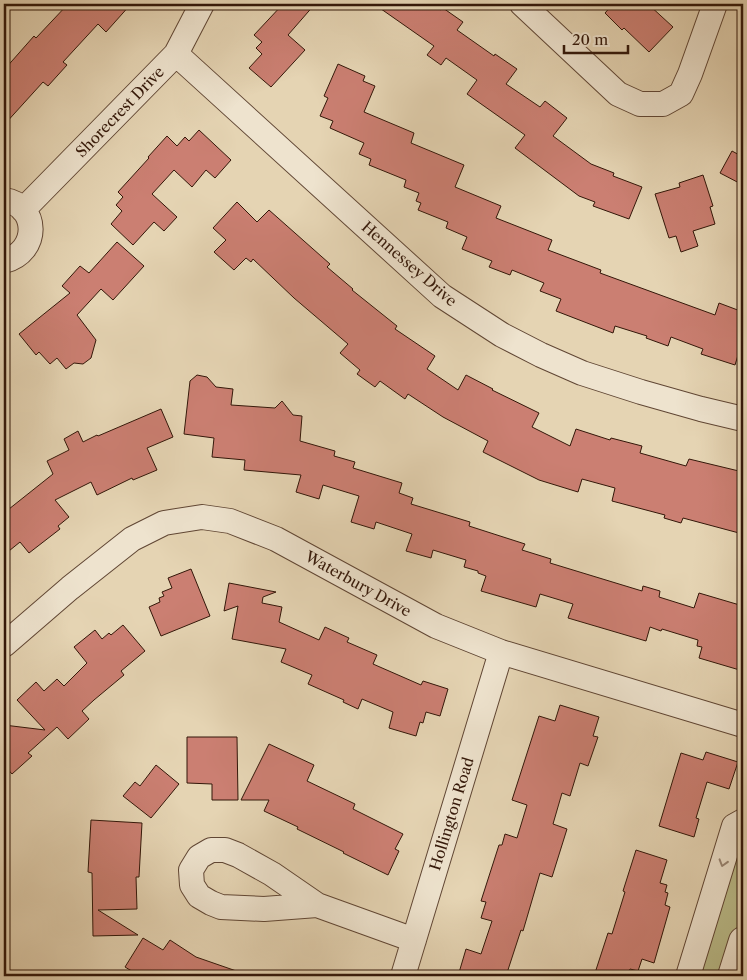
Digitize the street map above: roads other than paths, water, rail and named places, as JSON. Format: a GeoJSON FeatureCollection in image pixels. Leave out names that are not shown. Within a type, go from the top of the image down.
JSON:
{"type":"FeatureCollection","features":[{"type":"Feature","properties":{"kind":"street","name":"Shorecrest Drive"},"geometry":{"type":"LineString","coordinates":[[4,261],[20,254],[27,246],[30,236],[30,225],[26,214],[14,205],[176,54],[202,4]]}},
{"type":"Feature","properties":{"kind":"street"},"geometry":{"type":"LineString","coordinates":[[522,4],[618,94],[640,104],[663,104],[681,94],[715,4]]}},
{"type":"Feature","properties":{"kind":"street","name":"Hennessey Drive"},"geometry":{"type":"LineString","coordinates":[[176,54],[442,296],[502,335],[541,356],[582,373],[641,392],[743,419]]}},
{"type":"Feature","properties":{"kind":"street","name":"Waterbury Drive"},"geometry":{"type":"LineString","coordinates":[[4,644],[132,539],[164,523],[202,518],[230,521],[276,539],[436,626],[502,652],[743,725]]}},
{"type":"Feature","properties":{"kind":"street","name":"Hollington Road"},"geometry":{"type":"LineString","coordinates":[[403,976],[502,652]]}},
{"type":"Feature","properties":{"kind":"street"},"geometry":{"type":"LineString","coordinates":[[688,976],[734,826],[743,821]]}},
{"type":"Feature","properties":{"kind":"street"},"geometry":{"type":"LineString","coordinates":[[317,905],[264,909],[220,907],[199,896],[192,885],[191,870],[199,857],[211,850],[225,850],[272,874],[317,905],[414,940]]}},
{"type":"Feature","properties":{"kind":"street"},"geometry":{"type":"LineString","coordinates":[[732,976],[743,941]]}}]}
